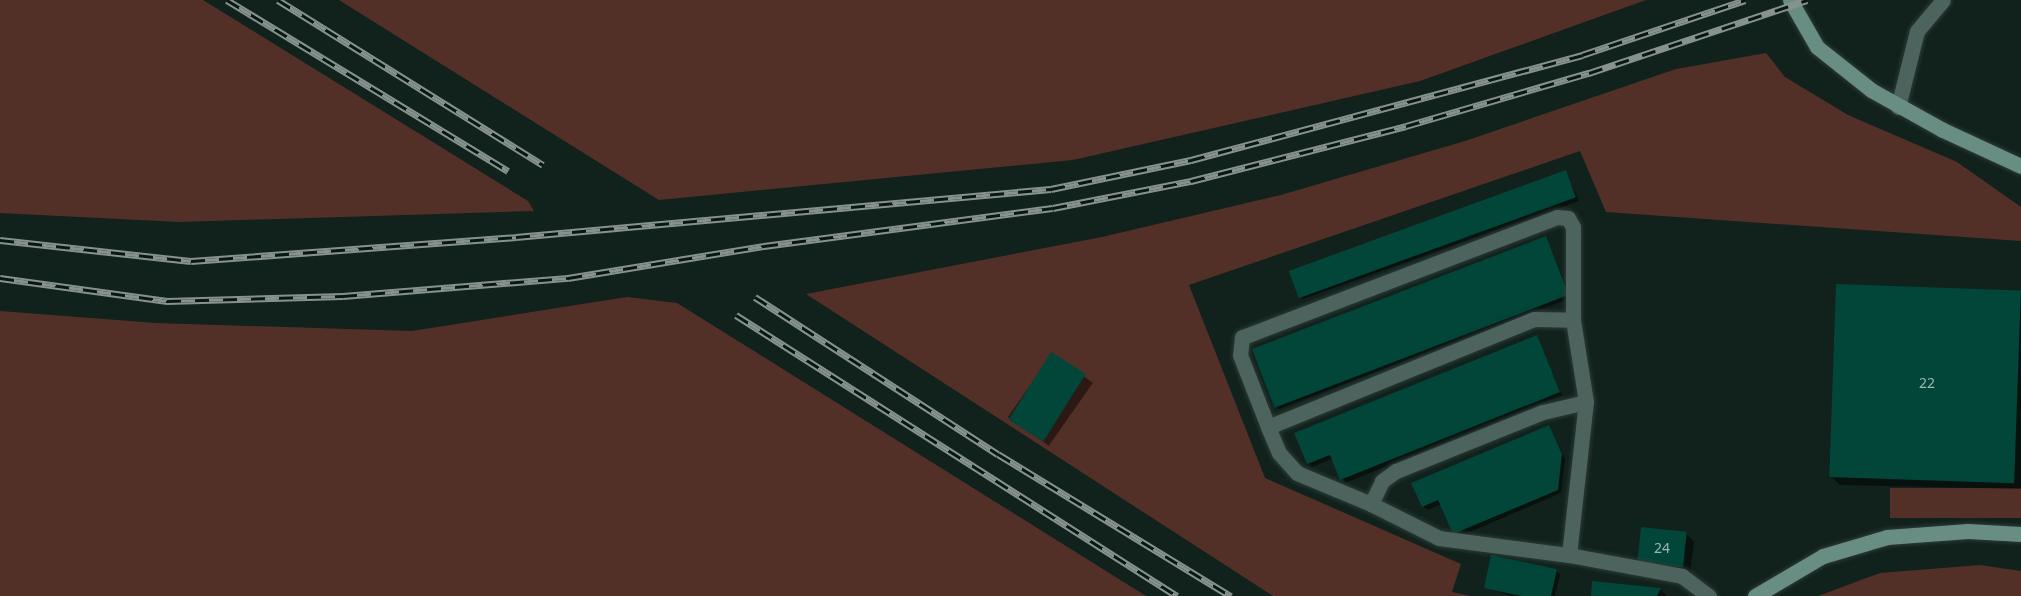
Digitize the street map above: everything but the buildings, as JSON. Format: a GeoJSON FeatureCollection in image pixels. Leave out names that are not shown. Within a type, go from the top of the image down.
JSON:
{"type":"FeatureCollection","features":[{"type":"Feature","properties":{"kind":"street"},"geometry":{"type":"LineString","coordinates":[[1790,0],[1817,47],[1898,107],[2021,166]]}},
{"type":"Feature","properties":{"kind":"street"},"geometry":{"type":"LineString","coordinates":[[1755,596],[1822,556],[1887,537],[1968,531],[2021,534]]}},
{"type":"Feature","properties":{"kind":"lane"},"geometry":{"type":"LineString","coordinates":[[1898,107],[1917,31],[1943,0]]}},
{"type":"Feature","properties":{"kind":"lane"},"geometry":{"type":"LineString","coordinates":[[1569,555],[1586,402],[1573,320],[1573,227],[1563,216],[1247,333],[1239,344],[1240,355],[1279,453],[1297,473],[1371,504],[1439,538],[1569,555],[1682,576],[1709,596]]}},
{"type":"Feature","properties":{"kind":"lane"},"geometry":{"type":"LineString","coordinates":[[1268,427],[1534,319],[1573,320]]}},
{"type":"Feature","properties":{"kind":"lane"},"geometry":{"type":"LineString","coordinates":[[1371,504],[1382,482],[1396,471],[1543,412],[1586,402]]}},
{"type":"Feature","properties":{"kind":"shaded area"},"geometry":{"type":"Polygon","coordinates":[[[0,0],[203,0],[528,201],[534,211],[179,222],[0,213],[0,0]]]}},
{"type":"Feature","properties":{"kind":"shaded area"},"geometry":{"type":"Polygon","coordinates":[[[339,0],[1646,0],[1420,81],[1073,160],[659,200],[339,0]]]}},
{"type":"Feature","properties":{"kind":"shaded area"},"geometry":{"type":"Polygon","coordinates":[[[1766,53],[1785,77],[1848,115],[1957,162],[2021,207],[2021,241],[1606,212],[1580,151],[1189,285],[1265,478],[1461,564],[1452,592],[1471,596],[1273,596],[806,294],[1102,237],[1281,195],[1465,141],[1676,69],[1766,53]]]}},
{"type":"Feature","properties":{"kind":"shaded area"},"geometry":{"type":"Polygon","coordinates":[[[627,297],[677,303],[1146,596],[0,596],[0,311],[156,323],[412,331],[627,297]]]}},
{"type":"Feature","properties":{"kind":"shaded area"},"geometry":{"type":"Polygon","coordinates":[[[1890,488],[2021,488],[2021,518],[1890,518],[1890,488]]]}},
{"type":"Feature","properties":{"kind":"shaded area"},"geometry":{"type":"Polygon","coordinates":[[[1980,565],[2021,571],[2021,596],[1818,596],[1880,573],[1980,565]]]}},
{"type":"Feature","properties":{"kind":"railway"},"geometry":{"type":"LineString","coordinates":[[227,0],[508,171]]}},
{"type":"Feature","properties":{"kind":"railway"},"geometry":{"type":"LineString","coordinates":[[278,0],[543,165]]}},
{"type":"Feature","properties":{"kind":"railway"},"geometry":{"type":"LineString","coordinates":[[0,240],[191,261],[516,237],[1051,189],[1191,160],[1582,55],[1745,0]]}},
{"type":"Feature","properties":{"kind":"railway"},"geometry":{"type":"LineString","coordinates":[[0,278],[167,301],[343,296],[568,278],[764,246],[1053,208],[1191,181],[1406,126],[1589,73],[1807,0]]}},
{"type":"Feature","properties":{"kind":"railway"},"geometry":{"type":"LineString","coordinates":[[755,297],[998,454],[1231,596]]}},
{"type":"Feature","properties":{"kind":"railway"},"geometry":{"type":"LineString","coordinates":[[736,315],[1177,596]]}}]}
